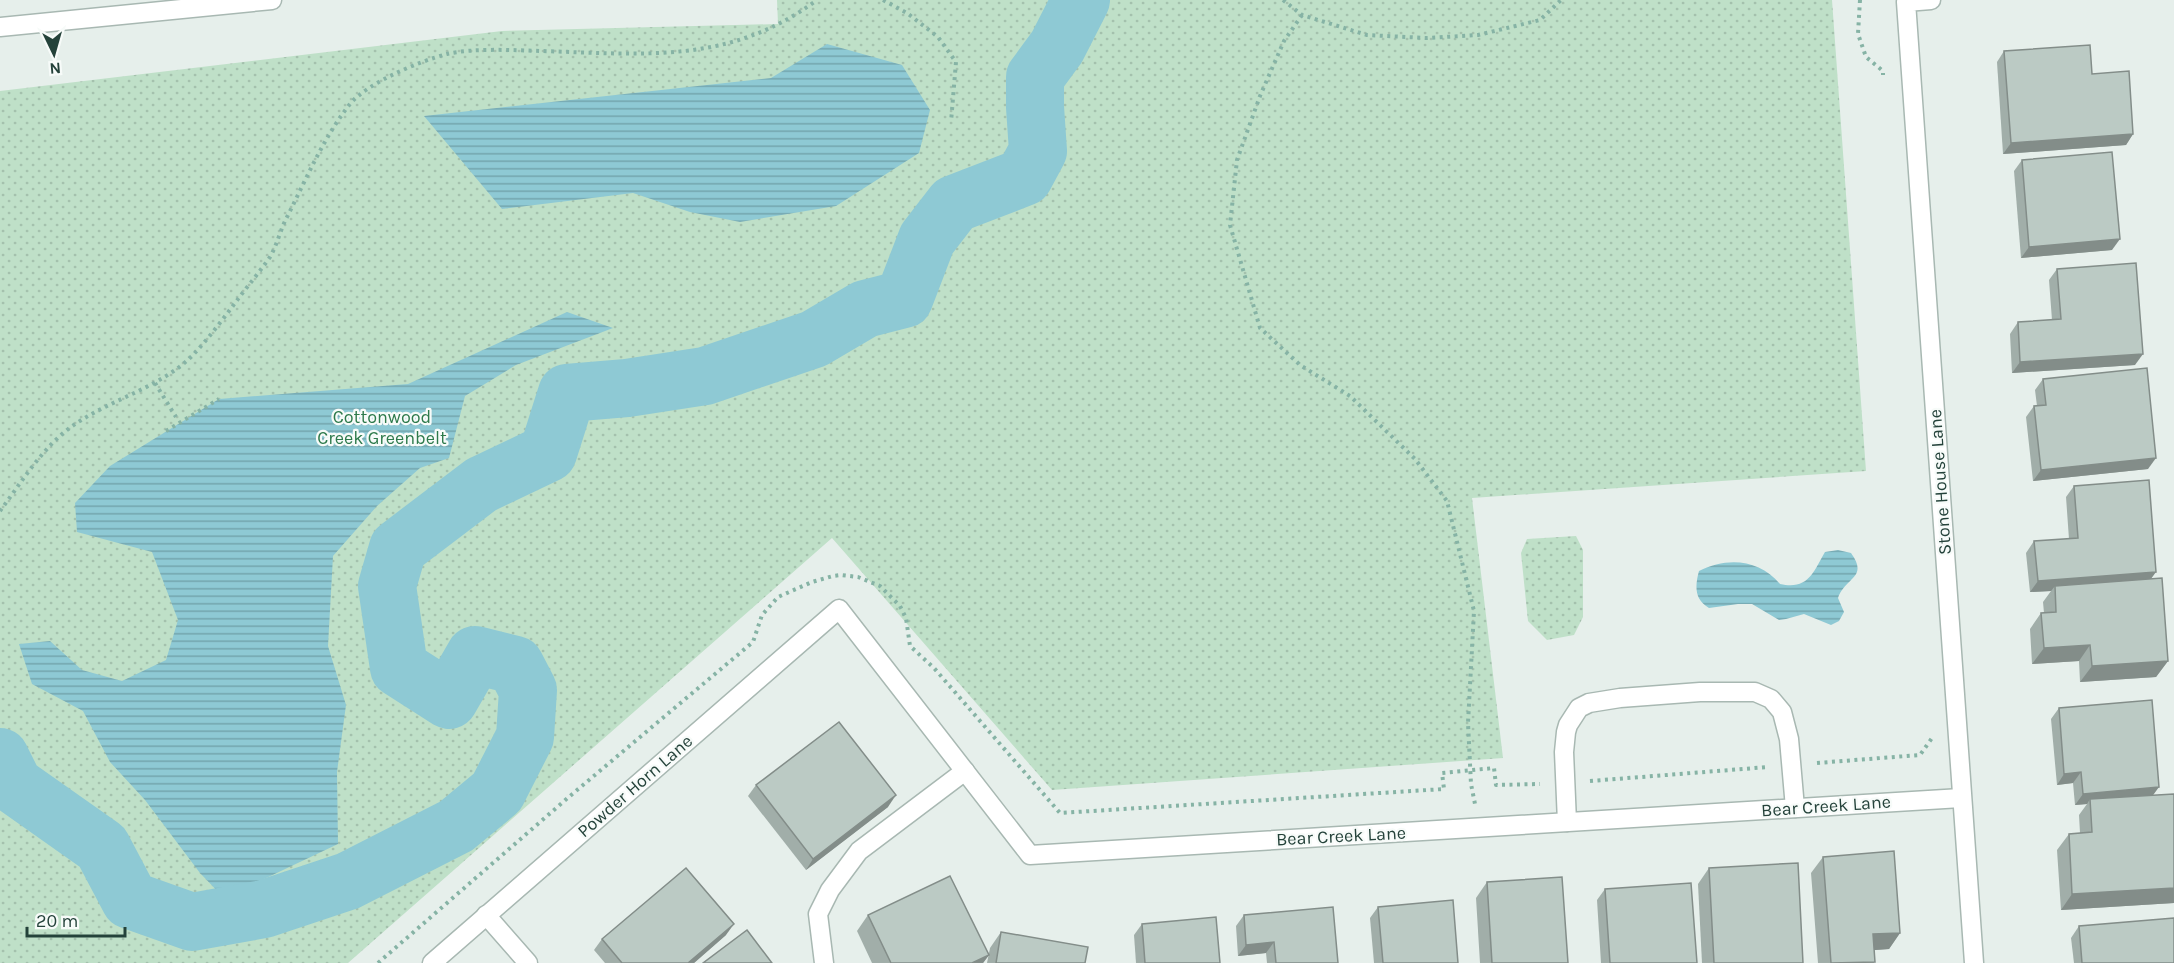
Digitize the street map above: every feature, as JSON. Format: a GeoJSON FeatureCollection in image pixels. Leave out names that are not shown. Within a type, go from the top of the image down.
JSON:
{"type":"FeatureCollection","features":[{"type":"Feature","properties":{"kind":"street"},"geometry":{"type":"LineString","coordinates":[[0,27],[272,0]]}},
{"type":"Feature","properties":{"kind":"street","name":"Stone House Lane"},"geometry":{"type":"LineString","coordinates":[[1931,0],[1906,2],[1974,963]]}},
{"type":"Feature","properties":{"kind":"street","name":"Bear Creek Lane"},"geometry":{"type":"LineString","coordinates":[[839,609],[1030,855],[1961,798]]}},
{"type":"Feature","properties":{"kind":"street","name":"Powder Horn Lane"},"geometry":{"type":"LineString","coordinates":[[432,963],[839,609]]}},
{"type":"Feature","properties":{"kind":"street"},"geometry":{"type":"LineString","coordinates":[[1567,822],[1566,732],[1579,708],[1589,703],[1620,698],[1746,691],[1771,699],[1782,712],[1787,730],[1795,808]]}},
{"type":"Feature","properties":{"kind":"street"},"geometry":{"type":"LineString","coordinates":[[824,963],[819,914],[830,890],[859,851],[965,771]]}},
{"type":"Feature","properties":{"kind":"street"},"geometry":{"type":"LineString","coordinates":[[486,915],[528,963]]}},
{"type":"Feature","properties":{"kind":"path"},"geometry":{"type":"LineString","coordinates":[[0,511],[43,454],[69,428],[114,401],[155,383],[190,358],[209,337],[271,256],[283,225],[324,143],[352,102],[381,82],[409,67],[449,54],[508,50],[654,55],[696,50],[759,34],[801,12],[817,0]]}},
{"type":"Feature","properties":{"kind":"path"},"geometry":{"type":"LineString","coordinates":[[883,0],[907,13],[938,37],[956,62],[951,122]]}},
{"type":"Feature","properties":{"kind":"path"},"geometry":{"type":"LineString","coordinates":[[1283,0],[1302,15],[1367,35],[1427,38],[1478,35],[1540,20],[1562,0]]}},
{"type":"Feature","properties":{"kind":"path"},"geometry":{"type":"LineString","coordinates":[[1860,0],[1858,34],[1866,57],[1883,71],[1884,83]]}},
{"type":"Feature","properties":{"kind":"path"},"geometry":{"type":"LineString","coordinates":[[1302,15],[1279,52],[1237,160],[1230,225],[1260,328],[1300,365],[1350,396],[1415,459],[1447,501],[1474,611],[1468,723],[1478,827]]}},
{"type":"Feature","properties":{"kind":"path"},"geometry":{"type":"LineString","coordinates":[[155,383],[176,417]]}},
{"type":"Feature","properties":{"kind":"path"},"geometry":{"type":"LineString","coordinates":[[166,431],[219,399]]}},
{"type":"Feature","properties":{"kind":"path"},"geometry":{"type":"LineString","coordinates":[[378,963],[570,796],[753,642],[762,615],[778,597],[812,582],[833,576],[858,577],[880,586],[900,606],[906,618],[910,646],[934,668],[1060,813],[1444,789],[1442,773],[1494,768],[1496,785],[1566,783],[1920,755],[1933,736]]}},
{"type":"Feature","properties":{"kind":"green space","name":"Cottonwood Creek Greenbelt"},"geometry":{"type":"Polygon","coordinates":[[[777,0],[1832,0],[1866,471],[1472,498],[1503,758],[1052,790],[832,538],[348,963],[0,963],[0,91],[502,31],[778,24],[777,0]]]}},
{"type":"Feature","properties":{"kind":"green space"},"geometry":{"type":"Polygon","coordinates":[[[1576,536],[1583,550],[1583,617],[1574,635],[1547,640],[1528,621],[1521,553],[1527,539],[1576,536]]]}},
{"type":"Feature","properties":{"kind":"water"},"geometry":{"type":"Polygon","coordinates":[[[827,44],[902,65],[930,110],[919,153],[836,206],[740,222],[690,212],[633,193],[502,209],[424,116],[771,78],[827,44]]]}},
{"type":"Feature","properties":{"kind":"water"},"geometry":{"type":"Polygon","coordinates":[[[567,312],[613,328],[516,365],[465,396],[449,458],[420,468],[377,506],[333,556],[328,646],[346,705],[337,772],[338,844],[224,898],[200,873],[145,800],[110,762],[83,711],[32,684],[19,644],[50,641],[82,670],[122,681],[166,660],[178,620],[152,552],[77,532],[75,503],[110,466],[219,399],[408,384],[567,312]]]}},
{"type":"Feature","properties":{"kind":"water"},"geometry":{"type":"Polygon","coordinates":[[[1838,550],[1851,553],[1858,568],[1857,573],[1841,591],[1838,598],[1844,612],[1839,621],[1831,625],[1804,614],[1779,620],[1752,604],[1709,608],[1698,596],[1696,587],[1699,571],[1710,567],[1731,562],[1753,565],[1772,576],[1780,584],[1797,584],[1813,573],[1825,552],[1838,550]]]}},
{"type":"Feature","properties":{"kind":"building"},"geometry":{"type":"Polygon","coordinates":[[[2090,45],[2092,74],[2129,71],[2133,134],[2011,143],[2004,51],[2090,45]]]}},
{"type":"Feature","properties":{"kind":"building"},"geometry":{"type":"Polygon","coordinates":[[[2112,152],[2120,239],[2029,247],[2022,160],[2112,152]]]}},
{"type":"Feature","properties":{"kind":"building"},"geometry":{"type":"Polygon","coordinates":[[[2136,263],[2143,354],[2020,362],[2018,322],[2061,319],[2057,269],[2136,263]]]}},
{"type":"Feature","properties":{"kind":"building"},"geometry":{"type":"Polygon","coordinates":[[[2147,368],[2156,458],[2041,470],[2034,406],[2046,405],[2043,379],[2147,368]]]}},
{"type":"Feature","properties":{"kind":"building"},"geometry":{"type":"Polygon","coordinates":[[[2149,480],[2156,572],[2038,581],[2034,541],[2078,538],[2074,486],[2149,480]]]}},
{"type":"Feature","properties":{"kind":"building"},"geometry":{"type":"Polygon","coordinates":[[[2162,578],[2168,661],[2092,666],[2090,645],[2044,648],[2041,613],[2056,612],[2055,586],[2162,578]]]}},
{"type":"Feature","properties":{"kind":"building"},"geometry":{"type":"Polygon","coordinates":[[[2152,700],[2159,787],[2083,794],[2081,772],[2064,774],[2059,708],[2152,700]]]}},
{"type":"Feature","properties":{"kind":"building"},"geometry":{"type":"Polygon","coordinates":[[[839,722],[896,795],[813,859],[756,785],[839,722]]]}},
{"type":"Feature","properties":{"kind":"building"},"geometry":{"type":"Polygon","coordinates":[[[2174,794],[2174,888],[2072,894],[2069,834],[2092,832],[2090,799],[2174,794]]]}},
{"type":"Feature","properties":{"kind":"building"},"geometry":{"type":"Polygon","coordinates":[[[1894,851],[1900,933],[1873,934],[1875,962],[1831,963],[1823,857],[1894,851]]]}},
{"type":"Feature","properties":{"kind":"building"},"geometry":{"type":"Polygon","coordinates":[[[1798,863],[1803,963],[1714,963],[1709,868],[1798,863]]]}},
{"type":"Feature","properties":{"kind":"building"},"geometry":{"type":"Polygon","coordinates":[[[686,868],[734,924],[688,963],[622,963],[602,939],[686,868]]]}},
{"type":"Feature","properties":{"kind":"building"},"geometry":{"type":"Polygon","coordinates":[[[950,876],[989,955],[972,963],[891,963],[868,915],[950,876]]]}},
{"type":"Feature","properties":{"kind":"building"},"geometry":{"type":"Polygon","coordinates":[[[1562,877],[1568,963],[1492,963],[1487,882],[1562,877]]]}},
{"type":"Feature","properties":{"kind":"building"},"geometry":{"type":"Polygon","coordinates":[[[1691,883],[1697,963],[1610,963],[1605,889],[1691,883]]]}},
{"type":"Feature","properties":{"kind":"building"},"geometry":{"type":"Polygon","coordinates":[[[1453,900],[1458,963],[1383,963],[1378,907],[1453,900]]]}},
{"type":"Feature","properties":{"kind":"building"},"geometry":{"type":"Polygon","coordinates":[[[1333,907],[1338,963],[1276,963],[1274,942],[1246,945],[1244,915],[1333,907]]]}},
{"type":"Feature","properties":{"kind":"building"},"geometry":{"type":"Polygon","coordinates":[[[1216,917],[1220,963],[1145,963],[1142,924],[1216,917]]]}},
{"type":"Feature","properties":{"kind":"building"},"geometry":{"type":"Polygon","coordinates":[[[2174,918],[2174,963],[2082,963],[2079,926],[2174,918]]]}},
{"type":"Feature","properties":{"kind":"building"},"geometry":{"type":"Polygon","coordinates":[[[747,930],[772,963],[703,963],[747,930]]]}},
{"type":"Feature","properties":{"kind":"building"},"geometry":{"type":"Polygon","coordinates":[[[1001,932],[1088,947],[1085,963],[996,963],[1001,932]]]}},
{"type":"Feature","properties":{"kind":"waterway"},"geometry":{"type":"LineString","coordinates":[[0,757],[14,785],[102,847],[130,900],[192,922],[264,909],[348,881],[456,826],[497,792],[525,737],[528,690],[515,665],[475,655],[449,700],[399,668],[387,586],[398,548],[481,485],[548,453],[567,393],[627,388],[705,376],[814,339],[865,309],[904,299],[927,239],[954,204],[1024,177],[1038,151],[1035,77],[1057,47],[1081,0]]}}]}
